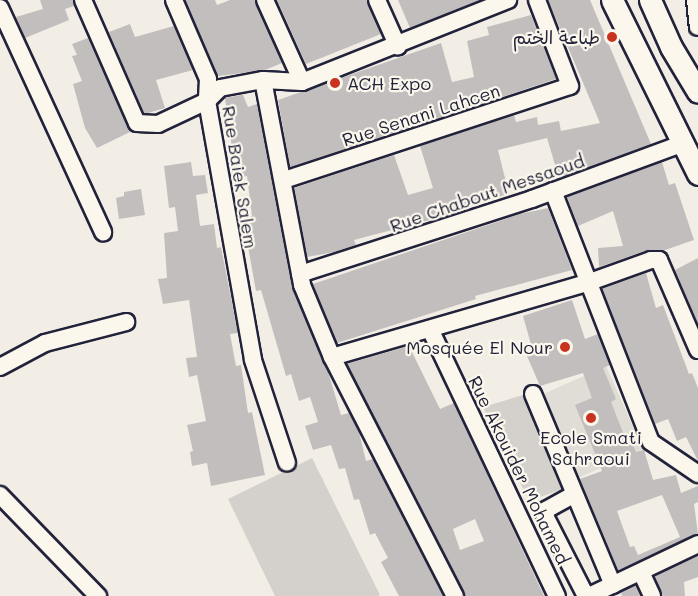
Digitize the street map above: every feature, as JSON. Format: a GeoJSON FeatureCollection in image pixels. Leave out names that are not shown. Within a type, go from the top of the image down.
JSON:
{"type":"FeatureCollection","features":[{"type":"Feature","properties":{"kind":"main road"},"geometry":{"type":"LineString","coordinates":[[612,0],[698,174]]}},
{"type":"Feature","properties":{"kind":"main road"},"geometry":{"type":"LineString","coordinates":[[650,0],[671,46],[698,92]]}},
{"type":"Feature","properties":{"kind":"street","name":"Rue Baiek Salem"},"geometry":{"type":"LineString","coordinates":[[82,0],[138,123],[158,123],[207,100],[253,360],[287,463]]}},
{"type":"Feature","properties":{"kind":"street"},"geometry":{"type":"LineString","coordinates":[[174,0],[208,79],[207,100]]}},
{"type":"Feature","properties":{"kind":"street"},"geometry":{"type":"LineString","coordinates":[[264,0],[302,82]]}},
{"type":"Feature","properties":{"kind":"street"},"geometry":{"type":"LineString","coordinates":[[377,0],[398,47]]}},
{"type":"Feature","properties":{"kind":"street","name":"Rue Senani Lahcen"},"geometry":{"type":"LineString","coordinates":[[284,180],[570,86],[537,0]]}},
{"type":"Feature","properties":{"kind":"street"},"geometry":{"type":"LineString","coordinates":[[695,0],[698,27]]}},
{"type":"Feature","properties":{"kind":"street"},"geometry":{"type":"LineString","coordinates":[[207,100],[220,88],[263,80],[302,82],[398,47],[505,1]]}},
{"type":"Feature","properties":{"kind":"street"},"geometry":{"type":"LineString","coordinates":[[0,8],[103,231]]}},
{"type":"Feature","properties":{"kind":"street"},"geometry":{"type":"LineString","coordinates":[[263,80],[284,180],[300,274],[332,357],[455,596]]}},
{"type":"Feature","properties":{"kind":"street","name":"Rue Chabout Messaoud"},"geometry":{"type":"LineString","coordinates":[[300,274],[553,191],[684,143]]}},
{"type":"Feature","properties":{"kind":"street"},"geometry":{"type":"LineString","coordinates":[[553,191],[587,283],[651,441],[698,474]]}},
{"type":"Feature","properties":{"kind":"street"},"geometry":{"type":"LineString","coordinates":[[332,357],[659,260],[698,350]]}},
{"type":"Feature","properties":{"kind":"street"},"geometry":{"type":"LineString","coordinates":[[0,367],[45,343],[126,322]]}},
{"type":"Feature","properties":{"kind":"street","name":"Rue Akouider Mohamed"},"geometry":{"type":"LineString","coordinates":[[430,329],[557,596]]}},
{"type":"Feature","properties":{"kind":"street"},"geometry":{"type":"LineString","coordinates":[[533,394],[573,495],[613,585]]}},
{"type":"Feature","properties":{"kind":"street"},"geometry":{"type":"LineString","coordinates":[[0,495],[98,596]]}},
{"type":"Feature","properties":{"kind":"street"},"geometry":{"type":"LineString","coordinates":[[573,495],[546,510],[545,516],[587,596],[698,544]]}},
{"type":"Feature","properties":{"kind":"street"},"geometry":{"type":"LineString","coordinates":[[641,572],[652,596]]}},
{"type":"Feature","properties":{"kind":"shaded area","name":"Ecole Smati Sahraoui"},"geometry":{"type":"Polygon","coordinates":[[[606,366],[643,449],[578,478],[541,395],[606,366]]]}},
{"type":"Feature","properties":{"kind":"shaded area"},"geometry":{"type":"Polygon","coordinates":[[[523,395],[566,488],[529,501],[483,407],[523,395]]]}},
{"type":"Feature","properties":{"kind":"shaded area"},"geometry":{"type":"Polygon","coordinates":[[[312,458],[380,595],[275,596],[228,499],[312,458]]]}},
{"type":"Feature","properties":{"kind":"building"},"geometry":{"type":"Polygon","coordinates":[[[40,0],[73,0],[74,6],[65,9],[69,20],[25,38],[16,17],[43,9],[40,0]]]}},
{"type":"Feature","properties":{"kind":"building"},"geometry":{"type":"Polygon","coordinates":[[[185,0],[215,0],[217,5],[230,0],[255,0],[282,63],[265,70],[218,76],[185,0]]]}},
{"type":"Feature","properties":{"kind":"building"},"geometry":{"type":"Polygon","coordinates":[[[277,0],[367,0],[381,34],[306,64],[277,0]]]}},
{"type":"Feature","properties":{"kind":"building"},"geometry":{"type":"Polygon","coordinates":[[[398,0],[480,0],[410,28],[398,0]]]}},
{"type":"Feature","properties":{"kind":"building"},"geometry":{"type":"Polygon","coordinates":[[[548,0],[590,0],[651,144],[559,178],[547,138],[498,150],[509,194],[451,209],[452,214],[354,240],[356,245],[334,252],[307,257],[294,188],[394,155],[408,195],[433,188],[420,146],[514,115],[516,122],[537,117],[538,125],[559,121],[561,131],[600,123],[548,0]]]}},
{"type":"Feature","properties":{"kind":"building"},"geometry":{"type":"Polygon","coordinates":[[[531,15],[556,79],[290,167],[278,100],[441,43],[452,82],[474,77],[467,41],[489,35],[487,27],[531,15]]]}},
{"type":"Feature","properties":{"kind":"building"},"geometry":{"type":"Polygon","coordinates":[[[130,24],[135,37],[174,26],[193,70],[156,80],[165,108],[144,113],[109,32],[130,24]]]}},
{"type":"Feature","properties":{"kind":"building"},"geometry":{"type":"Polygon","coordinates":[[[88,38],[130,132],[97,148],[85,128],[73,84],[82,81],[72,56],[77,55],[72,44],[88,38]]]}},
{"type":"Feature","properties":{"kind":"building"},"geometry":{"type":"Polygon","coordinates":[[[247,94],[243,95],[248,107],[257,104],[292,287],[329,375],[341,415],[349,413],[359,432],[366,461],[373,459],[443,596],[399,596],[381,562],[388,558],[375,533],[370,535],[359,499],[354,500],[345,468],[339,469],[331,445],[313,450],[305,426],[318,422],[310,397],[299,401],[291,374],[286,376],[261,290],[256,291],[245,230],[246,217],[252,216],[247,176],[242,177],[239,154],[233,155],[225,98],[247,94]]]}},
{"type":"Feature","properties":{"kind":"building"},"geometry":{"type":"Polygon","coordinates":[[[191,162],[193,176],[205,175],[208,193],[196,195],[200,226],[214,224],[217,248],[221,247],[238,333],[230,334],[236,366],[241,365],[248,413],[252,412],[265,475],[211,486],[207,463],[192,466],[190,452],[193,451],[187,425],[206,421],[197,375],[189,377],[186,358],[197,357],[189,300],[163,304],[158,279],[167,278],[164,233],[178,231],[175,207],[169,208],[164,166],[191,162]]]}},
{"type":"Feature","properties":{"kind":"building"},"geometry":{"type":"Polygon","coordinates":[[[662,162],[669,185],[675,183],[694,240],[665,250],[647,250],[599,267],[598,248],[623,246],[613,211],[578,226],[567,197],[662,162]]]}},
{"type":"Feature","properties":{"kind":"building"},"geometry":{"type":"Polygon","coordinates":[[[141,189],[145,215],[119,219],[116,198],[124,196],[124,192],[141,189]]]}},
{"type":"Feature","properties":{"kind":"building"},"geometry":{"type":"Polygon","coordinates":[[[548,208],[572,270],[475,296],[476,299],[337,343],[313,284],[520,214],[548,208]]]}},
{"type":"Feature","properties":{"kind":"building"},"geometry":{"type":"Polygon","coordinates":[[[698,258],[698,324],[675,270],[698,258]]]}},
{"type":"Feature","properties":{"kind":"building"},"geometry":{"type":"Polygon","coordinates":[[[646,273],[656,308],[663,305],[689,374],[692,373],[698,388],[698,461],[686,437],[677,441],[668,419],[655,424],[602,289],[646,273]]]}},
{"type":"Feature","properties":{"kind":"building"},"geometry":{"type":"Polygon","coordinates":[[[572,300],[585,339],[598,334],[610,365],[603,368],[616,399],[611,402],[624,435],[628,433],[636,452],[644,450],[653,480],[676,475],[681,493],[698,486],[698,502],[694,504],[698,534],[618,570],[580,479],[602,471],[575,405],[592,398],[583,373],[540,386],[527,356],[534,355],[523,316],[572,300]],[[662,495],[617,511],[630,547],[634,546],[638,555],[680,537],[662,495]]]}},
{"type":"Feature","properties":{"kind":"building"},"geometry":{"type":"Polygon","coordinates":[[[409,346],[440,409],[454,403],[544,596],[465,596],[347,364],[409,346]],[[475,519],[453,529],[460,550],[484,541],[475,519]]]}},
{"type":"Feature","properties":{"kind":"building"},"geometry":{"type":"Polygon","coordinates":[[[698,556],[698,577],[684,582],[685,596],[662,596],[655,576],[698,556]]]}},
{"type":"Feature","properties":{"kind":"building"},"geometry":{"type":"Polygon","coordinates":[[[636,585],[640,596],[622,596],[621,592],[636,585]]]}},
{"type":"Feature","properties":{"kind":"place","name":"طباعة الختم"},"geometry":{"type":"Point","coordinates":[612,37]}},
{"type":"Feature","properties":{"kind":"place","name":"ACH Expo"},"geometry":{"type":"Point","coordinates":[335,83]}},
{"type":"Feature","properties":{"kind":"place","name":"Mosquée El Nour"},"geometry":{"type":"Point","coordinates":[565,347]}},
{"type":"Feature","properties":{"kind":"place","name":"Ecole Smati Sahraoui"},"geometry":{"type":"Point","coordinates":[591,418]}}]}
